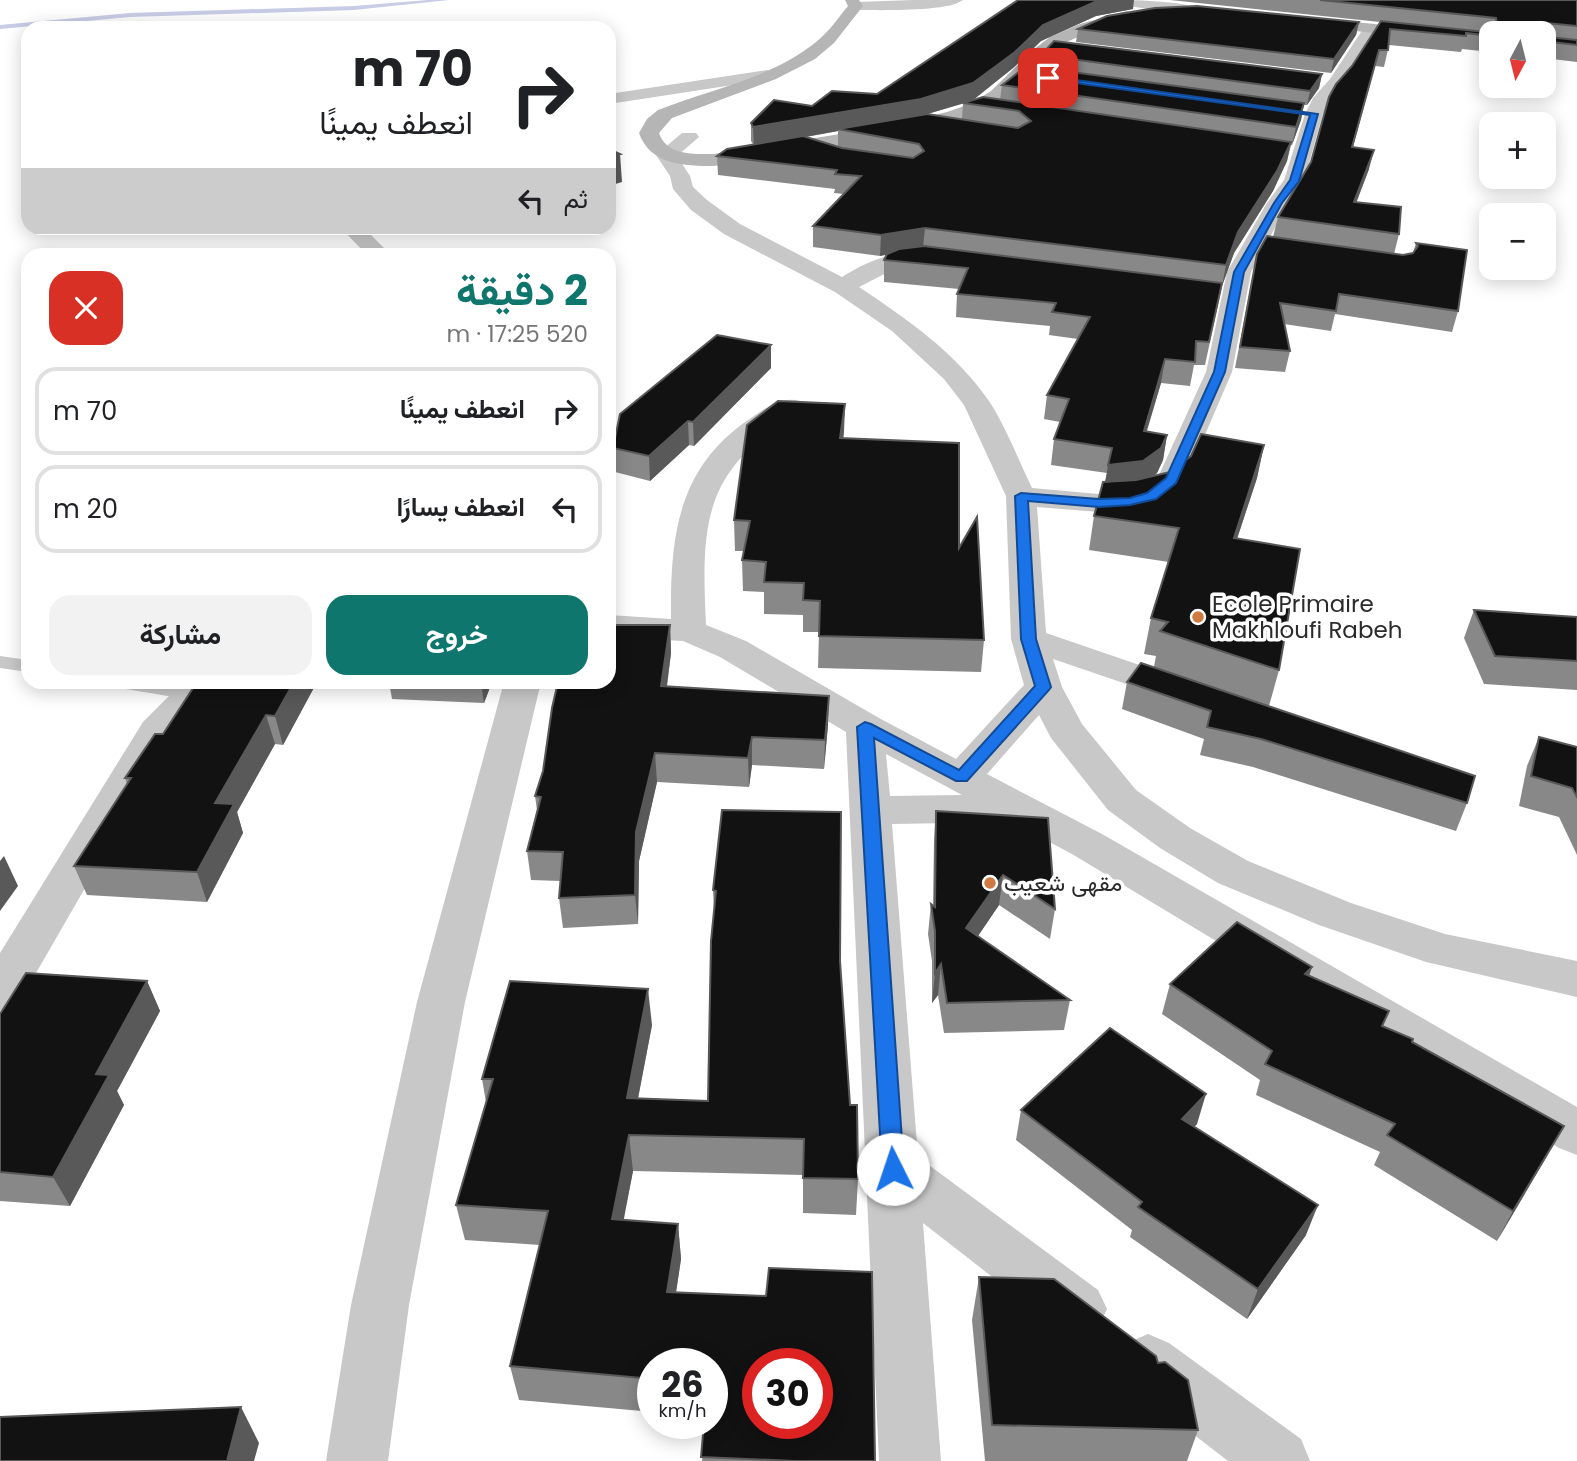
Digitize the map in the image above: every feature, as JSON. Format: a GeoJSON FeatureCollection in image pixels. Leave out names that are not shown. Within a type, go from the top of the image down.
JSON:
{"type":"FeatureCollection","features":[{"type":"Feature","properties":{"kind":"main road"},"geometry":{"type":"LineString","coordinates":[[673,166],[657,149],[649,133],[654,123],[665,114],[803,59],[824,44],[854,3]]}},
{"type":"Feature","properties":{"kind":"main road"},"geometry":{"type":"LineString","coordinates":[[722,160],[923,124],[979,107],[1028,75],[1048,46],[1101,22],[1135,15],[1201,12]]}},
{"type":"Feature","properties":{"kind":"main road"},"geometry":{"type":"LineString","coordinates":[[1289,20],[1479,40]]}},
{"type":"Feature","properties":{"kind":"main road"},"geometry":{"type":"LineString","coordinates":[[665,114],[666,122],[673,129],[689,137],[741,146],[795,146]]}},
{"type":"Feature","properties":{"kind":"street"},"geometry":{"type":"LineString","coordinates":[[854,3],[929,4],[956,0]]}},
{"type":"Feature","properties":{"kind":"street"},"geometry":{"type":"LineString","coordinates":[[1115,0],[1201,12]]}},
{"type":"Feature","properties":{"kind":"street"},"geometry":{"type":"LineString","coordinates":[[1021,496],[1099,503],[1130,501],[1151,496],[1172,480],[1219,372],[1239,272],[1294,181],[1294,154],[1308,113],[1338,82],[1371,29]]}},
{"type":"Feature","properties":{"kind":"street"},"geometry":{"type":"LineString","coordinates":[[1048,46],[1076,49]]}},
{"type":"Feature","properties":{"kind":"street"},"geometry":{"type":"LineString","coordinates":[[616,98],[767,75]]}},
{"type":"Feature","properties":{"kind":"street"},"geometry":{"type":"LineString","coordinates":[[1310,78],[1338,82]]}},
{"type":"Feature","properties":{"kind":"street"},"geometry":{"type":"LineString","coordinates":[[979,107],[1006,111]]}},
{"type":"Feature","properties":{"kind":"street"},"geometry":{"type":"LineString","coordinates":[[923,124],[963,130]]}},
{"type":"Feature","properties":{"kind":"street"},"geometry":{"type":"LineString","coordinates":[[673,166],[689,137]]}},
{"type":"Feature","properties":{"kind":"street"},"geometry":{"type":"LineString","coordinates":[[673,166],[722,160],[741,146]]}},
{"type":"Feature","properties":{"kind":"street"},"geometry":{"type":"LineString","coordinates":[[795,146],[842,158]]}},
{"type":"Feature","properties":{"kind":"street"},"geometry":{"type":"LineString","coordinates":[[673,166],[684,188],[699,205],[732,229],[843,287],[901,326],[953,373],[977,404],[1021,496],[1029,639],[1043,687],[1065,729],[1122,800],[1175,838],[1233,872],[1335,914],[1442,950],[1577,979]]}},
{"type":"Feature","properties":{"kind":"street"},"geometry":{"type":"LineString","coordinates":[[359,235],[373,248]]}},
{"type":"Feature","properties":{"kind":"street"},"geometry":{"type":"LineString","coordinates":[[1254,244],[1280,248]]}},
{"type":"Feature","properties":{"kind":"street"},"geometry":{"type":"LineString","coordinates":[[843,287],[873,267],[897,259],[953,260]]}},
{"type":"Feature","properties":{"kind":"street"},"geometry":{"type":"LineString","coordinates":[[1205,294],[1232,297]]}},
{"type":"Feature","properties":{"kind":"street"},"geometry":{"type":"LineString","coordinates":[[690,631],[687,584],[690,548],[707,480],[718,463],[738,442],[792,406]]}},
{"type":"Feature","properties":{"kind":"street"},"geometry":{"type":"LineString","coordinates":[[616,626],[690,631],[733,649],[865,727],[1087,844],[1577,1133]]}},
{"type":"Feature","properties":{"kind":"street"},"geometry":{"type":"LineString","coordinates":[[1029,639],[1210,701]]}},
{"type":"Feature","properties":{"kind":"street"},"geometry":{"type":"LineString","coordinates":[[961,778],[1043,687]]}},
{"type":"Feature","properties":{"kind":"street"},"geometry":{"type":"LineString","coordinates":[[0,993],[157,731],[200,689]]}},
{"type":"Feature","properties":{"kind":"street"},"geometry":{"type":"LineString","coordinates":[[357,1461],[380,1305],[442,1002],[521,689]]}},
{"type":"Feature","properties":{"kind":"street"},"geometry":{"type":"LineString","coordinates":[[865,727],[911,1461]]}},
{"type":"Feature","properties":{"kind":"street"},"geometry":{"type":"LineString","coordinates":[[1087,844],[1122,800]]}},
{"type":"Feature","properties":{"kind":"street"},"geometry":{"type":"LineString","coordinates":[[870,810],[1017,808]]}},
{"type":"Feature","properties":{"kind":"street"},"geometry":{"type":"LineString","coordinates":[[893,1169],[1279,1461]]}},
{"type":"Feature","properties":{"kind":"lane"},"geometry":{"type":"LineString","coordinates":[[0,662],[21,665]]}},
{"type":"Feature","properties":{"kind":"building"},"geometry":{"type":"Polygon","coordinates":[[[1018,0],[1104,0],[1043,25],[1015,52],[973,83],[921,99],[753,127],[751,123],[774,100],[812,106],[832,91],[877,94],[1018,0]]]}},
{"type":"Feature","properties":{"kind":"building"},"geometry":{"type":"Polygon","coordinates":[[[1320,0],[1577,0],[1577,26],[1556,24],[1556,21],[1496,21],[1496,18],[1320,0]]]}},
{"type":"Feature","properties":{"kind":"building"},"geometry":{"type":"Polygon","coordinates":[[[1197,6],[1359,22],[1334,59],[1078,29],[1107,16],[1155,8],[1197,6]]]}},
{"type":"Feature","properties":{"kind":"building"},"geometry":{"type":"Polygon","coordinates":[[[1381,21],[1479,31],[1479,35],[1466,33],[1466,36],[1390,29],[1388,50],[1379,50],[1352,147],[1374,150],[1354,202],[1401,207],[1399,234],[1278,217],[1311,162],[1329,97],[1381,21]]]}},
{"type":"Feature","properties":{"kind":"building"},"geometry":{"type":"Polygon","coordinates":[[[1556,38],[1577,40],[1577,45],[1556,42],[1556,38]]]}},
{"type":"Feature","properties":{"kind":"building"},"geometry":{"type":"Polygon","coordinates":[[[1054,41],[1322,74],[1310,91],[1041,55],[1054,41]]]}},
{"type":"Feature","properties":{"kind":"building"},"geometry":{"type":"Polygon","coordinates":[[[1027,66],[1304,103],[1296,127],[1002,85],[1027,66]]]}},
{"type":"Feature","properties":{"kind":"building"},"geometry":{"type":"Polygon","coordinates":[[[983,97],[1291,142],[1277,171],[1238,232],[1226,265],[925,228],[881,235],[813,226],[861,176],[835,174],[837,170],[717,156],[727,149],[803,136],[842,148],[913,158],[924,151],[919,144],[838,129],[927,114],[1018,128],[1031,121],[1019,111],[963,103],[983,97]]]}},
{"type":"Feature","properties":{"kind":"building"},"geometry":{"type":"Polygon","coordinates":[[[1267,236],[1403,255],[1413,253],[1418,246],[1416,243],[1467,250],[1458,311],[1339,294],[1336,311],[1280,303],[1290,351],[1240,347],[1257,254],[1267,236]]]}},
{"type":"Feature","properties":{"kind":"building"},"geometry":{"type":"Polygon","coordinates":[[[924,246],[1222,283],[1209,342],[1196,341],[1195,362],[1165,359],[1144,431],[1167,435],[1161,448],[1143,461],[1108,465],[1112,448],[1054,439],[1069,399],[1047,395],[1090,317],[1052,312],[1056,303],[957,294],[968,268],[884,260],[887,254],[899,249],[924,246]]]}},
{"type":"Feature","properties":{"kind":"building"},"geometry":{"type":"Polygon","coordinates":[[[717,335],[771,345],[693,422],[688,421],[649,456],[616,449],[620,414],[717,335]]]}},
{"type":"Feature","properties":{"kind":"building"},"geometry":{"type":"Polygon","coordinates":[[[778,401],[845,404],[840,438],[959,443],[959,548],[977,517],[984,640],[819,636],[820,601],[803,600],[804,583],[764,582],[766,562],[742,560],[750,521],[734,520],[747,425],[778,401]]]}},
{"type":"Feature","properties":{"kind":"building"},"geometry":{"type":"Polygon","coordinates":[[[1201,434],[1264,445],[1234,538],[1300,549],[1279,670],[1160,631],[1168,622],[1151,618],[1179,528],[1094,516],[1103,482],[1136,480],[1170,472],[1191,456],[1201,434]]]}},
{"type":"Feature","properties":{"kind":"building"},"geometry":{"type":"Polygon","coordinates":[[[1474,610],[1577,617],[1577,661],[1495,656],[1474,610]]]}},
{"type":"Feature","properties":{"kind":"building"},"geometry":{"type":"Polygon","coordinates":[[[616,625],[670,625],[661,686],[829,696],[825,740],[752,737],[748,758],[655,753],[636,832],[635,895],[559,898],[563,852],[527,851],[541,797],[535,796],[543,771],[556,689],[616,689],[616,625]]]}},
{"type":"Feature","properties":{"kind":"building"},"geometry":{"type":"Polygon","coordinates":[[[1141,663],[1475,776],[1467,803],[1261,739],[1207,727],[1211,711],[1127,682],[1141,663]]]}},
{"type":"Feature","properties":{"kind":"building"},"geometry":{"type":"Polygon","coordinates":[[[192,689],[290,689],[275,716],[266,715],[215,803],[234,804],[197,872],[74,866],[131,778],[125,778],[155,734],[163,734],[192,689]]]}},
{"type":"Feature","properties":{"kind":"building"},"geometry":{"type":"Polygon","coordinates":[[[1539,737],[1577,747],[1577,797],[1572,788],[1531,776],[1539,737]]]}},
{"type":"Feature","properties":{"kind":"building"},"geometry":{"type":"Polygon","coordinates":[[[722,810],[841,812],[840,961],[850,1105],[857,1105],[858,1179],[803,1178],[804,1139],[629,1135],[612,1219],[678,1224],[667,1292],[766,1296],[769,1268],[872,1272],[875,1461],[701,1457],[703,1439],[728,1439],[728,1348],[637,1348],[637,1378],[510,1366],[548,1211],[456,1205],[493,1079],[482,1079],[510,981],[648,989],[627,1098],[708,1101],[711,941],[716,891],[713,890],[722,810]]]}},
{"type":"Feature","properties":{"kind":"building"},"geometry":{"type":"Polygon","coordinates":[[[936,811],[1048,818],[1055,909],[1003,875],[966,928],[1070,1000],[947,1003],[941,964],[935,973],[935,931],[931,904],[935,907],[936,811]]]}},
{"type":"Feature","properties":{"kind":"building"},"geometry":{"type":"Polygon","coordinates":[[[1237,922],[1312,967],[1305,974],[1389,1011],[1382,1026],[1413,1039],[1412,1042],[1564,1126],[1513,1211],[1387,1135],[1395,1124],[1265,1064],[1272,1051],[1170,984],[1237,922]]]}},
{"type":"Feature","properties":{"kind":"building"},"geometry":{"type":"Polygon","coordinates":[[[26,973],[147,981],[96,1074],[109,1075],[53,1177],[0,1172],[0,1014],[26,973]]]}},
{"type":"Feature","properties":{"kind":"building"},"geometry":{"type":"Polygon","coordinates":[[[1110,1028],[1206,1094],[1182,1119],[1318,1205],[1258,1289],[1138,1207],[1142,1202],[1021,1110],[1110,1028]]]}},
{"type":"Feature","properties":{"kind":"building"},"geometry":{"type":"Polygon","coordinates":[[[979,1277],[1054,1279],[1156,1356],[1158,1363],[1165,1362],[1188,1380],[1198,1430],[992,1425],[979,1277]]]}},
{"type":"Feature","properties":{"kind":"building"},"geometry":{"type":"Polygon","coordinates":[[[241,1407],[227,1461],[0,1461],[0,1417],[241,1407]]]}},
{"type":"Feature","properties":{"kind":"waterway"},"geometry":{"type":"LineString","coordinates":[[65,21],[130,15],[354,8],[446,0]]}},
{"type":"Feature","properties":{"kind":"waterway"},"geometry":{"type":"LineString","coordinates":[[0,27],[21,25]]}},
{"type":"Feature","properties":{"kind":"place","name":"Ecole Primaire Makhloufi Rabeh"},"geometry":{"type":"Point","coordinates":[1198,617]}},
{"type":"Feature","properties":{"kind":"place","name":"مقهى شعيب"},"geometry":{"type":"Point","coordinates":[990,883]}},
{"type":"Feature","properties":{"kind":"route"},"geometry":{"type":"LineString","coordinates":[[893,1169],[865,727],[961,778],[1043,687],[1029,639],[1021,496],[1099,503],[1130,501],[1151,496],[1172,480],[1219,372],[1239,272],[1278,203],[1294,181],[1314,114],[1048,78]]}}]}
